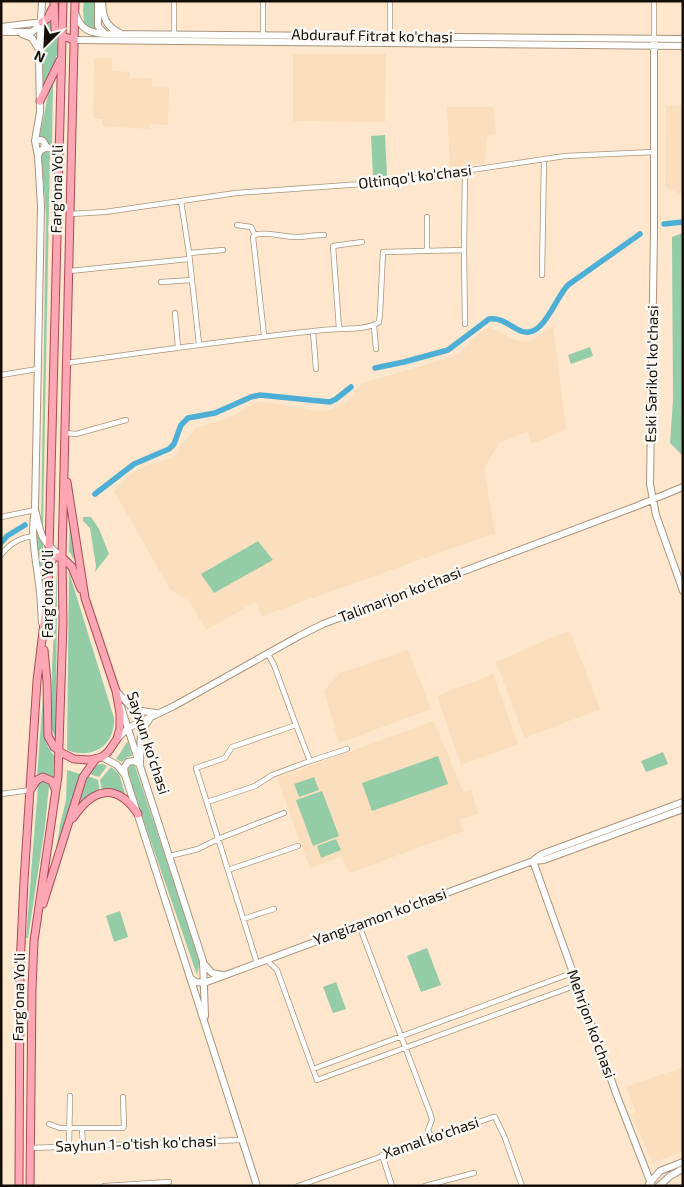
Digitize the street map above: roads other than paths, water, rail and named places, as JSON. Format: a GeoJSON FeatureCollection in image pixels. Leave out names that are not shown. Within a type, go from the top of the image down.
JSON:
{"type":"FeatureCollection","features":[{"type":"Feature","properties":{"kind":"main road"},"geometry":{"type":"LineString","coordinates":[[42,1],[39,52],[40,102],[35,141],[38,156],[41,206],[35,510],[40,535],[49,547],[72,567],[85,598]]}},
{"type":"Feature","properties":{"kind":"main road","name":"Farg'ona Yo'li"},"geometry":{"type":"LineString","coordinates":[[19,1186],[20,966],[37,681],[48,590],[63,1]]}},
{"type":"Feature","properties":{"kind":"main road"},"geometry":{"type":"LineString","coordinates":[[98,1],[98,26],[106,34]]}},
{"type":"Feature","properties":{"kind":"main road"},"geometry":{"type":"LineString","coordinates":[[102,1],[103,16],[106,23],[119,37]]}},
{"type":"Feature","properties":{"kind":"main road"},"geometry":{"type":"LineString","coordinates":[[1,32],[32,32],[48,18],[54,2]]}},
{"type":"Feature","properties":{"kind":"main road"},"geometry":{"type":"LineString","coordinates":[[54,2],[54,28],[62,36],[74,40]]}},
{"type":"Feature","properties":{"kind":"main road"},"geometry":{"type":"LineString","coordinates":[[75,4],[79,22],[87,31],[119,37]]}},
{"type":"Feature","properties":{"kind":"main road","name":"Farg'ona Yo'li"},"geometry":{"type":"LineString","coordinates":[[30,1186],[32,989],[36,923],[56,794],[60,752],[63,622],[62,557],[75,4]]}},
{"type":"Feature","properties":{"kind":"main road"},"geometry":{"type":"LineString","coordinates":[[1,27],[42,22]]}},
{"type":"Feature","properties":{"kind":"main road"},"geometry":{"type":"LineString","coordinates":[[19,33],[32,38],[39,52]]}},
{"type":"Feature","properties":{"kind":"main road","name":"Abdurauf Fitrat ko'chasi"},"geometry":{"type":"LineString","coordinates":[[74,40],[119,37],[654,42],[683,40]]}},
{"type":"Feature","properties":{"kind":"main road"},"geometry":{"type":"LineString","coordinates":[[654,42],[654,152]]}},
{"type":"Feature","properties":{"kind":"main road","name":"Abdurauf Fitrat ko'chasi"},"geometry":{"type":"LineString","coordinates":[[654,42],[683,46]]}},
{"type":"Feature","properties":{"kind":"main road"},"geometry":{"type":"LineString","coordinates":[[40,102],[62,57]]}},
{"type":"Feature","properties":{"kind":"main road"},"geometry":{"type":"LineString","coordinates":[[35,141],[39,139],[45,144],[38,156]]}},
{"type":"Feature","properties":{"kind":"main road"},"geometry":{"type":"LineString","coordinates":[[44,147],[52,148],[59,156]]}},
{"type":"Feature","properties":{"kind":"main road","name":"Eski Sariko'l ko'chasi"},"geometry":{"type":"LineString","coordinates":[[654,152],[650,484],[652,500],[662,534],[683,591]]}},
{"type":"Feature","properties":{"kind":"main road","name":"Sayxun ko'chasi"},"geometry":{"type":"LineString","coordinates":[[64,468],[85,598],[203,962],[205,1025]]}},
{"type":"Feature","properties":{"kind":"main road","name":"Talimarjon ko'chasi"},"geometry":{"type":"LineString","coordinates":[[128,728],[268,654],[298,636],[332,620],[683,487]]}},
{"type":"Feature","properties":{"kind":"main road"},"geometry":{"type":"LineString","coordinates":[[35,510],[32,520],[40,586],[47,682],[48,736],[51,743],[60,752],[80,760],[99,758],[118,765],[125,775]]}},
{"type":"Feature","properties":{"kind":"main road"},"geometry":{"type":"LineString","coordinates":[[49,566],[54,557],[62,557]]}},
{"type":"Feature","properties":{"kind":"main road"},"geometry":{"type":"LineString","coordinates":[[116,691],[134,710],[157,713]]}},
{"type":"Feature","properties":{"kind":"main road"},"geometry":{"type":"LineString","coordinates":[[116,691],[121,723],[118,739]]}},
{"type":"Feature","properties":{"kind":"main road"},"geometry":{"type":"LineString","coordinates":[[125,775],[124,768],[126,763],[134,761],[140,764],[142,728],[157,713]]}},
{"type":"Feature","properties":{"kind":"main road"},"geometry":{"type":"LineString","coordinates":[[36,923],[84,774],[128,728]]}},
{"type":"Feature","properties":{"kind":"main road","name":"Sayxun ko'chasi"},"geometry":{"type":"LineString","coordinates":[[125,775],[257,1186]]}},
{"type":"Feature","properties":{"kind":"main road"},"geometry":{"type":"LineString","coordinates":[[31,790],[39,778],[46,777],[53,783],[56,794]]}},
{"type":"Feature","properties":{"kind":"main road"},"geometry":{"type":"LineString","coordinates":[[69,824],[85,801],[101,793],[113,794],[124,799],[138,814]]}},
{"type":"Feature","properties":{"kind":"main road","name":"Yangizamon ko'chasi"},"geometry":{"type":"LineString","coordinates":[[533,861],[542,854],[683,802]]}},
{"type":"Feature","properties":{"kind":"main road","name":"Yangizamon ko'chasi"},"geometry":{"type":"LineString","coordinates":[[204,983],[533,861],[544,860],[683,809]]}},
{"type":"Feature","properties":{"kind":"main road","name":"Mehrjon ko'chasi"},"geometry":{"type":"LineString","coordinates":[[533,861],[576,985],[645,1166],[650,1184]]}},
{"type":"Feature","properties":{"kind":"main road"},"geometry":{"type":"LineString","coordinates":[[203,962],[212,974],[228,974]]}},
{"type":"Feature","properties":{"kind":"main road"},"geometry":{"type":"LineString","coordinates":[[190,978],[196,982],[204,983]]}},
{"type":"Feature","properties":{"kind":"main road"},"geometry":{"type":"LineString","coordinates":[[645,1166],[652,1173],[683,1162]]}},
{"type":"Feature","properties":{"kind":"main road"},"geometry":{"type":"LineString","coordinates":[[659,1186],[670,1176],[683,1169]]}},
{"type":"Feature","properties":{"kind":"main road"},"geometry":{"type":"LineString","coordinates":[[650,1184],[660,1171]]}},
{"type":"Feature","properties":{"kind":"street"},"geometry":{"type":"LineString","coordinates":[[174,1],[174,38]]}},
{"type":"Feature","properties":{"kind":"street"},"geometry":{"type":"LineString","coordinates":[[263,1],[263,38]]}},
{"type":"Feature","properties":{"kind":"street"},"geometry":{"type":"LineString","coordinates":[[390,1],[390,40]]}},
{"type":"Feature","properties":{"kind":"street"},"geometry":{"type":"LineString","coordinates":[[654,1],[654,42]]}},
{"type":"Feature","properties":{"kind":"street","name":"Oltinqo'l ko'chasi"},"geometry":{"type":"LineString","coordinates":[[70,214],[105,212],[236,193],[390,182],[544,159],[614,152],[654,152]]}},
{"type":"Feature","properties":{"kind":"street"},"geometry":{"type":"LineString","coordinates":[[542,275],[544,159]]}},
{"type":"Feature","properties":{"kind":"street"},"geometry":{"type":"LineString","coordinates":[[465,171],[465,324]]}},
{"type":"Feature","properties":{"kind":"street"},"geometry":{"type":"LineString","coordinates":[[181,201],[189,253],[198,344]]}},
{"type":"Feature","properties":{"kind":"street"},"geometry":{"type":"LineString","coordinates":[[427,217],[427,251]]}},
{"type":"Feature","properties":{"kind":"street"},"geometry":{"type":"LineString","coordinates":[[237,225],[251,227],[255,235],[253,238],[264,336]]}},
{"type":"Feature","properties":{"kind":"street"},"geometry":{"type":"LineString","coordinates":[[255,235],[267,234],[278,237],[324,235]]}},
{"type":"Feature","properties":{"kind":"street"},"geometry":{"type":"LineString","coordinates":[[339,328],[333,246],[362,242]]}},
{"type":"Feature","properties":{"kind":"street"},"geometry":{"type":"LineString","coordinates":[[189,253],[223,250]]}},
{"type":"Feature","properties":{"kind":"street"},"geometry":{"type":"LineString","coordinates":[[66,363],[264,336],[374,326],[379,322],[380,314],[383,252],[464,250]]}},
{"type":"Feature","properties":{"kind":"street"},"geometry":{"type":"LineString","coordinates":[[69,271],[189,259]]}},
{"type":"Feature","properties":{"kind":"street"},"geometry":{"type":"LineString","coordinates":[[161,282],[192,280]]}},
{"type":"Feature","properties":{"kind":"street"},"geometry":{"type":"LineString","coordinates":[[175,313],[178,347]]}},
{"type":"Feature","properties":{"kind":"street"},"geometry":{"type":"LineString","coordinates":[[374,326],[376,349]]}},
{"type":"Feature","properties":{"kind":"street"},"geometry":{"type":"LineString","coordinates":[[313,331],[316,369]]}},
{"type":"Feature","properties":{"kind":"street"},"geometry":{"type":"LineString","coordinates":[[1,374],[38,369]]}},
{"type":"Feature","properties":{"kind":"street"},"geometry":{"type":"LineString","coordinates":[[65,433],[76,434],[126,420]]}},
{"type":"Feature","properties":{"kind":"street"},"geometry":{"type":"LineString","coordinates":[[1,517],[35,510]]}},
{"type":"Feature","properties":{"kind":"street"},"geometry":{"type":"LineString","coordinates":[[1,555],[14,542],[33,536]]}},
{"type":"Feature","properties":{"kind":"street"},"geometry":{"type":"LineString","coordinates":[[268,654],[274,665],[310,761]]}},
{"type":"Feature","properties":{"kind":"street"},"geometry":{"type":"LineString","coordinates":[[257,963],[196,768],[225,758],[232,747],[296,725]]}},
{"type":"Feature","properties":{"kind":"street"},"geometry":{"type":"LineString","coordinates":[[207,802],[255,786],[272,775],[346,749]]}},
{"type":"Feature","properties":{"kind":"street"},"geometry":{"type":"LineString","coordinates":[[1,794],[31,790]]}},
{"type":"Feature","properties":{"kind":"street"},"geometry":{"type":"LineString","coordinates":[[170,856],[198,849],[218,839],[284,813]]}},
{"type":"Feature","properties":{"kind":"street"},"geometry":{"type":"LineString","coordinates":[[228,870],[298,846]]}},
{"type":"Feature","properties":{"kind":"street"},"geometry":{"type":"LineString","coordinates":[[244,919],[274,909]]}},
{"type":"Feature","properties":{"kind":"street"},"geometry":{"type":"LineString","coordinates":[[359,925],[432,1120],[428,1130],[432,1138]]}},
{"type":"Feature","properties":{"kind":"street"},"geometry":{"type":"LineString","coordinates":[[266,959],[276,970],[317,1080],[576,985]]}},
{"type":"Feature","properties":{"kind":"street"},"geometry":{"type":"LineString","coordinates":[[313,1069],[572,972]]}},
{"type":"Feature","properties":{"kind":"street"},"geometry":{"type":"LineString","coordinates":[[69,1146],[70,1096]]}},
{"type":"Feature","properties":{"kind":"street"},"geometry":{"type":"LineString","coordinates":[[49,1124],[70,1129],[123,1128],[124,1097]]}},
{"type":"Feature","properties":{"kind":"street","name":"Xamal ko'chasi"},"geometry":{"type":"LineString","coordinates":[[298,1186],[382,1155],[496,1117],[522,1186]]}},
{"type":"Feature","properties":{"kind":"street"},"geometry":{"type":"LineString","coordinates":[[82,1129],[83,1146]]}},
{"type":"Feature","properties":{"kind":"street","name":"Sayhun 1-o'tish ko'chasi"},"geometry":{"type":"LineString","coordinates":[[30,1148],[242,1140]]}},
{"type":"Feature","properties":{"kind":"street"},"geometry":{"type":"LineString","coordinates":[[382,1155],[392,1186]]}},
{"type":"Feature","properties":{"kind":"street"},"geometry":{"type":"LineString","coordinates":[[425,1186],[474,1173]]}},
{"type":"Feature","properties":{"kind":"street"},"geometry":{"type":"LineString","coordinates":[[104,1186],[168,1182]]}},
{"type":"Feature","properties":{"kind":"waterway"},"geometry":{"type":"LineString","coordinates":[[664,224],[683,222]]}},
{"type":"Feature","properties":{"kind":"waterway"},"geometry":{"type":"LineString","coordinates":[[375,368],[448,350],[489,319],[501,321],[521,331],[529,332],[536,329],[548,316],[568,285],[640,234]]}},
{"type":"Feature","properties":{"kind":"waterway"},"geometry":{"type":"LineString","coordinates":[[95,494],[134,464],[169,449],[174,444],[181,425],[188,418],[215,413],[260,395],[330,402],[351,387]]}},
{"type":"Feature","properties":{"kind":"waterway"},"geometry":{"type":"LineString","coordinates":[[1,543],[7,536],[25,525]]}}]}
